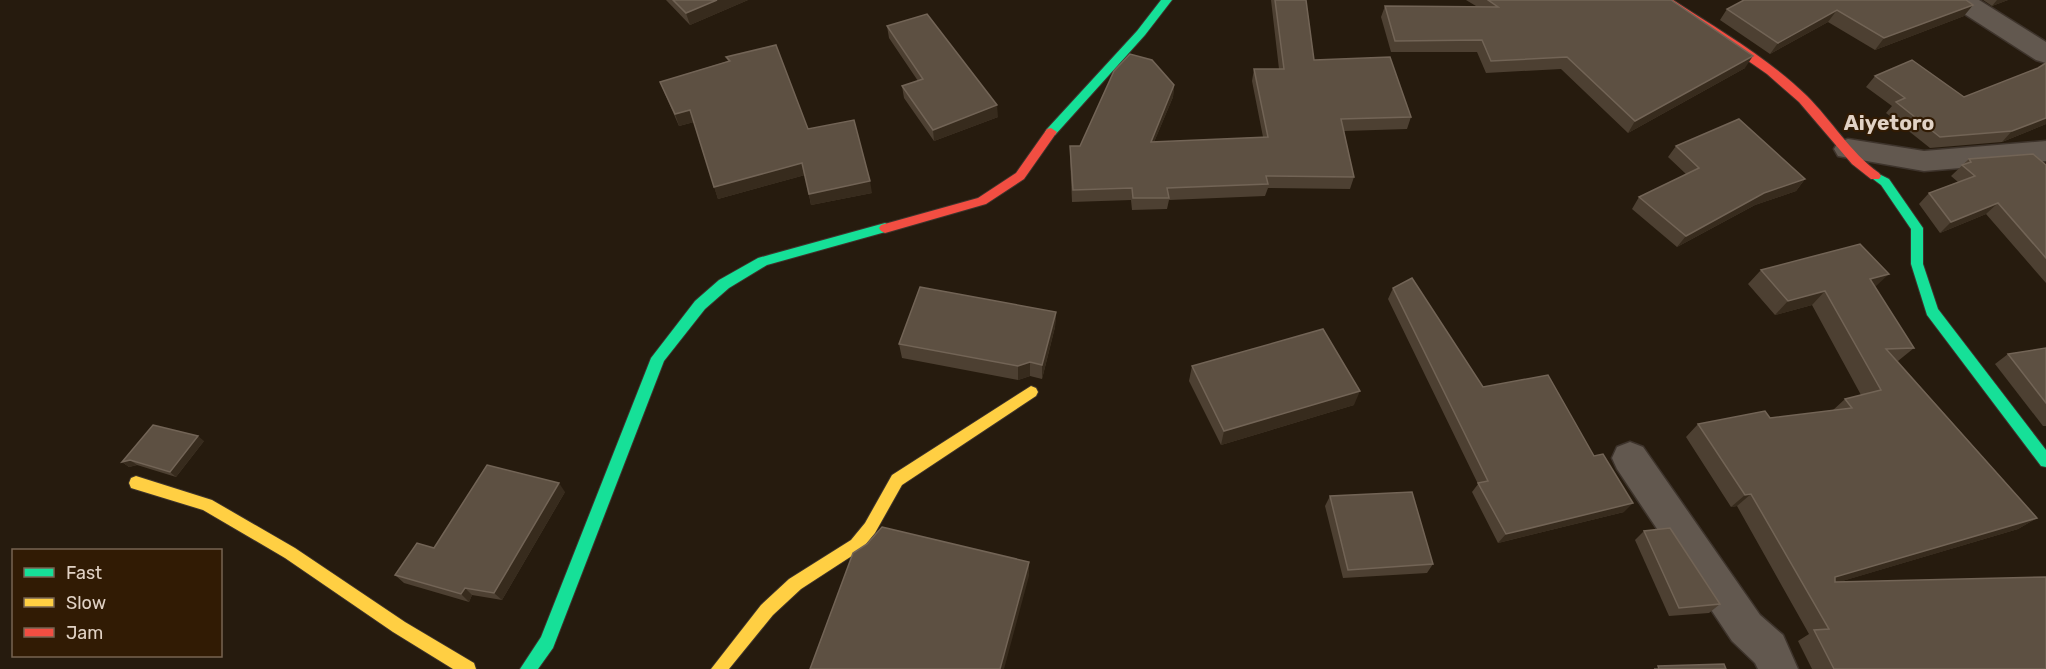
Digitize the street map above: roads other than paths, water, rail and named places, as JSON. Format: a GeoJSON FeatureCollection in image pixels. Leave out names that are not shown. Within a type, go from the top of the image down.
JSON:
{"type":"FeatureCollection","features":[{"type":"Feature","properties":{"kind":"street"},"geometry":{"type":"LineString","coordinates":[[528,669],[547,642],[658,358],[700,305],[724,284],[763,261],[982,201],[1020,176],[1052,130],[1142,33],[1167,0]]}},
{"type":"Feature","properties":{"kind":"street"},"geometry":{"type":"LineString","coordinates":[[1666,0],[1753,57],[1803,99],[1848,149],[1861,168],[1885,182],[1917,228],[1917,264],[1932,311],[2046,461]]}},
{"type":"Feature","properties":{"kind":"street"},"geometry":{"type":"LineString","coordinates":[[1961,0],[2046,54]]}},
{"type":"Feature","properties":{"kind":"street"},"geometry":{"type":"LineString","coordinates":[[1848,149],[1924,161],[2046,151]]}},
{"type":"Feature","properties":{"kind":"street"},"geometry":{"type":"LineString","coordinates":[[719,669],[767,610],[795,584],[856,545],[870,528],[897,480],[1031,392]]}},
{"type":"Feature","properties":{"kind":"street"},"geometry":{"type":"LineString","coordinates":[[1630,458],[1746,628],[1769,649],[1778,669]]}},
{"type":"Feature","properties":{"kind":"street"},"geometry":{"type":"LineString","coordinates":[[136,483],[207,505],[290,554],[399,627],[468,669]]}},
{"type":"Feature","properties":{"kind":"district","name":"Aiyetoro"},"geometry":{"type":"Point","coordinates":[1889,122]}}]}
